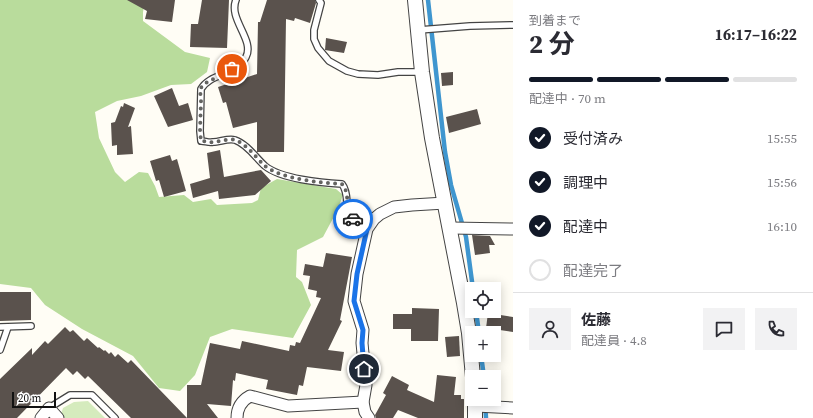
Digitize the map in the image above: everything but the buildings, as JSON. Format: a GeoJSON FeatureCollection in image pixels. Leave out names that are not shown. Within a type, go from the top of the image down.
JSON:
{"type":"FeatureCollection","features":[{"type":"Feature","properties":{"kind":"street"},"geometry":{"type":"LineString","coordinates":[[415,0],[422,72],[432,138],[451,228],[468,325],[472,370]]}},
{"type":"Feature","properties":{"kind":"street"},"geometry":{"type":"LineString","coordinates":[[369,418],[365,412],[363,402],[366,385],[362,343],[363,330],[354,301],[357,274],[367,229],[380,214],[394,207],[445,204]]}},
{"type":"Feature","properties":{"kind":"street"},"geometry":{"type":"LineString","coordinates":[[451,228],[513,228]]}},
{"type":"Feature","properties":{"kind":"street"},"geometry":{"type":"LineString","coordinates":[[237,418],[237,411],[243,400],[250,396],[288,406],[363,402]]}},
{"type":"Feature","properties":{"kind":"street"},"geometry":{"type":"LineString","coordinates":[[41,418],[49,408],[58,418]]}},
{"type":"Feature","properties":{"kind":"street"},"geometry":{"type":"LineString","coordinates":[[475,408],[513,408]]}},
{"type":"Feature","properties":{"kind":"lane"},"geometry":{"type":"LineString","coordinates":[[236,0],[235,14],[246,41],[248,51],[246,58],[241,62],[232,69],[204,84],[200,89],[201,141],[212,143],[228,139],[234,140],[248,149],[272,171],[317,182],[342,184],[345,188],[350,216],[367,229]]}},
{"type":"Feature","properties":{"kind":"lane"},"geometry":{"type":"LineString","coordinates":[[319,0],[321,4],[314,30],[314,39],[318,48],[328,61],[347,71],[358,74],[378,75],[398,72],[422,72]]}},
{"type":"Feature","properties":{"kind":"lane"},"geometry":{"type":"LineString","coordinates":[[419,30],[470,26],[513,26]]}},
{"type":"Feature","properties":{"kind":"lane"},"geometry":{"type":"LineString","coordinates":[[0,327],[31,326]]}},
{"type":"Feature","properties":{"kind":"lane"},"geometry":{"type":"LineString","coordinates":[[0,350],[8,327]]}},
{"type":"Feature","properties":{"kind":"lane"},"geometry":{"type":"LineString","coordinates":[[49,408],[70,395],[92,395],[114,418]]}},
{"type":"Feature","properties":{"kind":"green space"},"geometry":{"type":"Polygon","coordinates":[[[0,0],[145,0],[143,21],[185,52],[210,58],[207,72],[191,84],[171,85],[141,96],[117,101],[95,112],[99,138],[115,172],[125,182],[139,172],[148,173],[159,197],[184,195],[193,202],[211,199],[217,205],[252,203],[258,200],[261,188],[277,179],[336,189],[343,195],[338,209],[323,237],[297,250],[296,277],[302,282],[311,305],[293,338],[232,329],[210,337],[195,375],[180,391],[159,388],[133,356],[82,329],[45,305],[31,288],[0,284],[0,0]]]}},
{"type":"Feature","properties":{"kind":"green space"},"geometry":{"type":"Polygon","coordinates":[[[88,401],[105,418],[65,418],[61,414],[63,408],[74,402],[88,401]]]}},
{"type":"Feature","properties":{"kind":"waterway"},"geometry":{"type":"LineString","coordinates":[[428,0],[445,152],[451,185],[466,237],[472,282]]}},
{"type":"Feature","properties":{"kind":"waterway"},"geometry":{"type":"LineString","coordinates":[[477,318],[478,326]]}},
{"type":"Feature","properties":{"kind":"waterway"},"geometry":{"type":"LineString","coordinates":[[482,362],[483,370]]}},
{"type":"Feature","properties":{"kind":"waterway"},"geometry":{"type":"LineString","coordinates":[[485,406],[486,418]]}},
{"type":"Feature","properties":{"kind":"way so far"},"geometry":{"type":"LineString","coordinates":[[232,69],[204,84],[200,89],[201,141],[212,143],[228,139],[234,140],[248,149],[272,171],[317,182],[342,184],[345,188],[350,216],[353,219]]}},
{"type":"Feature","properties":{"kind":"route"},"geometry":{"type":"LineString","coordinates":[[353,219],[367,229],[357,274],[354,301],[363,330],[362,343],[364,369]]}}]}
